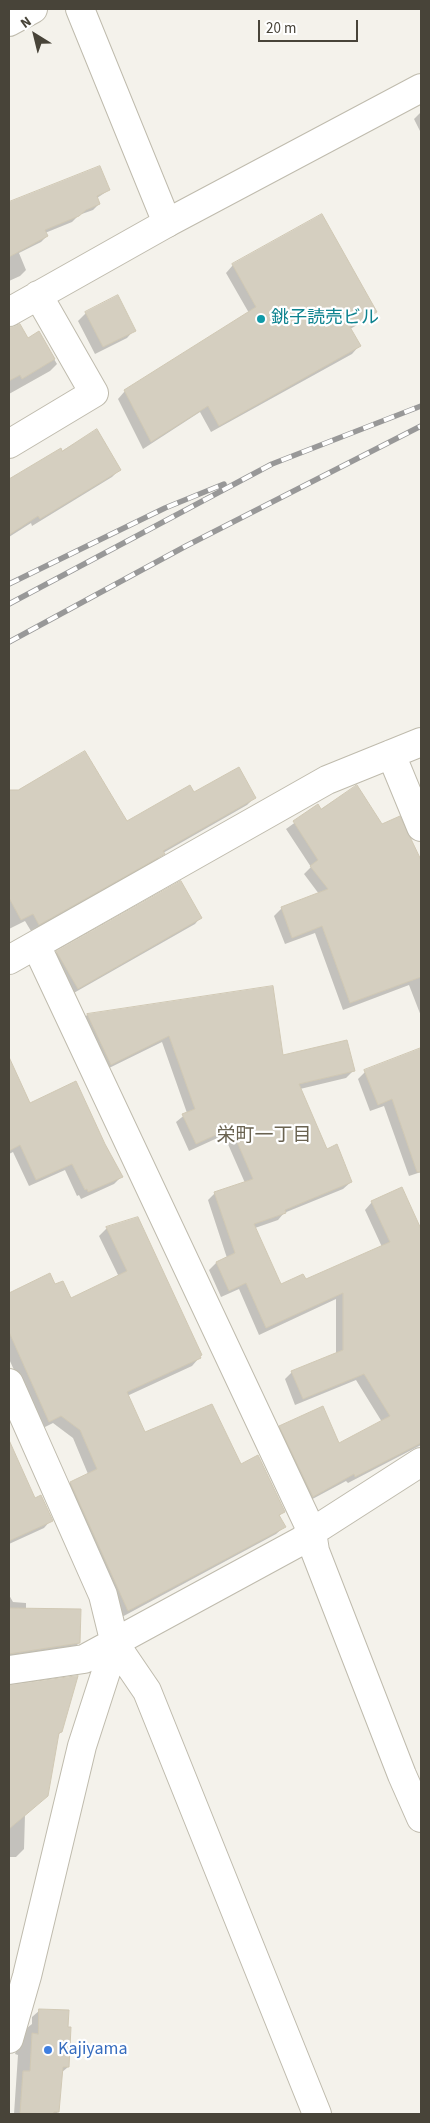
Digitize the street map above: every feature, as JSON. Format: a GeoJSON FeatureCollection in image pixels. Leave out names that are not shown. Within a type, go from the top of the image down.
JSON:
{"type":"FeatureCollection","features":[{"type":"Feature","properties":{"kind":"street"},"geometry":{"type":"LineString","coordinates":[[9,22],[33,9]]}},
{"type":"Feature","properties":{"kind":"street"},"geometry":{"type":"LineString","coordinates":[[80,9],[167,223]]}},
{"type":"Feature","properties":{"kind":"street"},"geometry":{"type":"LineString","coordinates":[[9,312],[167,223],[421,88]]}},
{"type":"Feature","properties":{"kind":"street"},"geometry":{"type":"LineString","coordinates":[[9,444],[94,393],[38,295]]}},
{"type":"Feature","properties":{"kind":"street"},"geometry":{"type":"LineString","coordinates":[[9,960],[327,780],[421,742]]}},
{"type":"Feature","properties":{"kind":"street"},"geometry":{"type":"LineString","coordinates":[[391,754],[421,827]]}},
{"type":"Feature","properties":{"kind":"street"},"geometry":{"type":"LineString","coordinates":[[36,945],[312,1532],[315,1551],[402,1775],[421,1818]]}},
{"type":"Feature","properties":{"kind":"street"},"geometry":{"type":"LineString","coordinates":[[9,1382],[103,1595],[115,1644],[147,1691],[317,2114]]}},
{"type":"Feature","properties":{"kind":"street"},"geometry":{"type":"LineString","coordinates":[[9,1670],[84,1659],[115,1644],[165,1614],[301,1541],[421,1462]]}},
{"type":"Feature","properties":{"kind":"street"},"geometry":{"type":"LineString","coordinates":[[9,2039],[18,1978],[82,1746],[115,1644]]}},
{"type":"Feature","properties":{"kind":"building"},"geometry":{"type":"Polygon","coordinates":[[[100,166],[110,190],[97,196],[100,204],[86,210],[79,216],[45,230],[48,236],[9,257],[9,202],[100,166]]]}},
{"type":"Feature","properties":{"kind":"building","name":"銚子読売ビル"},"geometry":{"type":"Polygon","coordinates":[[[322,214],[377,312],[350,327],[361,346],[219,426],[208,406],[151,442],[124,390],[256,307],[232,264],[322,214]]]}},
{"type":"Feature","properties":{"kind":"building"},"geometry":{"type":"Polygon","coordinates":[[[118,295],[136,331],[103,347],[85,312],[118,295]]]}},
{"type":"Feature","properties":{"kind":"building"},"geometry":{"type":"Polygon","coordinates":[[[20,324],[28,338],[39,331],[55,359],[22,379],[20,375],[9,381],[9,328],[20,324]]]}},
{"type":"Feature","properties":{"kind":"building"},"geometry":{"type":"Polygon","coordinates":[[[97,429],[121,470],[40,519],[38,516],[9,535],[9,479],[61,448],[62,451],[97,429]]]}},
{"type":"Feature","properties":{"kind":"building"},"geometry":{"type":"Polygon","coordinates":[[[85,751],[127,821],[190,785],[194,792],[239,767],[256,798],[163,851],[165,854],[39,925],[33,914],[21,920],[9,898],[9,790],[18,790],[85,751]]]}},
{"type":"Feature","properties":{"kind":"building"},"geometry":{"type":"Polygon","coordinates":[[[357,785],[382,824],[400,816],[421,860],[421,977],[350,1003],[322,926],[292,938],[281,907],[328,889],[310,866],[318,860],[293,821],[318,804],[321,809],[357,785]]]}},
{"type":"Feature","properties":{"kind":"building"},"geometry":{"type":"Polygon","coordinates":[[[181,881],[202,918],[78,989],[56,951],[181,881]]]}},
{"type":"Feature","properties":{"kind":"building"},"geometry":{"type":"Polygon","coordinates":[[[273,986],[283,1055],[347,1040],[355,1071],[299,1084],[327,1149],[337,1144],[352,1182],[285,1210],[286,1213],[254,1224],[281,1284],[303,1274],[306,1279],[390,1242],[371,1201],[402,1187],[421,1229],[421,1443],[355,1477],[354,1474],[313,1497],[279,1426],[323,1406],[339,1443],[390,1416],[364,1374],[303,1399],[291,1371],[343,1350],[343,1293],[266,1328],[246,1283],[229,1291],[216,1262],[235,1253],[214,1192],[253,1179],[231,1128],[196,1144],[182,1114],[195,1109],[169,1036],[111,1065],[87,1014],[273,986]]]}},
{"type":"Feature","properties":{"kind":"building"},"geometry":{"type":"Polygon","coordinates":[[[421,1048],[421,1172],[417,1172],[392,1099],[378,1105],[364,1070],[421,1048]]]}},
{"type":"Feature","properties":{"kind":"building"},"geometry":{"type":"Polygon","coordinates":[[[9,1057],[30,1103],[76,1081],[105,1144],[123,1177],[88,1192],[87,1189],[85,1190],[72,1164],[36,1180],[20,1145],[9,1151],[9,1057]]]}},
{"type":"Feature","properties":{"kind":"building"},"geometry":{"type":"Polygon","coordinates":[[[138,1217],[202,1355],[200,1356],[201,1358],[127,1392],[145,1432],[212,1404],[241,1464],[258,1455],[285,1512],[279,1515],[286,1527],[128,1611],[70,1482],[97,1469],[80,1430],[61,1416],[49,1422],[9,1332],[9,1293],[50,1273],[55,1284],[63,1281],[71,1298],[127,1271],[106,1227],[138,1217]]]}},
{"type":"Feature","properties":{"kind":"building"},"geometry":{"type":"Polygon","coordinates":[[[9,1440],[35,1498],[41,1495],[53,1521],[9,1541],[9,1440]]]}},
{"type":"Feature","properties":{"kind":"building"},"geometry":{"type":"Polygon","coordinates":[[[9,1608],[81,1609],[80,1643],[9,1654],[9,1608]]]}},
{"type":"Feature","properties":{"kind":"building"},"geometry":{"type":"Polygon","coordinates":[[[78,1676],[62,1732],[59,1733],[48,1796],[9,1829],[9,1685],[78,1676]]]}},
{"type":"Feature","properties":{"kind":"building"},"geometry":{"type":"Polygon","coordinates":[[[39,2009],[69,2010],[68,2027],[71,2027],[69,2067],[63,2067],[59,2112],[54,2112],[53,2114],[20,2113],[23,2071],[30,2071],[32,2033],[38,2034],[39,2009]]]}},
{"type":"Feature","properties":{"kind":"railway"},"geometry":{"type":"LineString","coordinates":[[9,604],[272,464],[421,406]]}},
{"type":"Feature","properties":{"kind":"railway"},"geometry":{"type":"LineString","coordinates":[[9,642],[186,546],[421,426]]}},
{"type":"Feature","properties":{"kind":"railway"},"geometry":{"type":"LineString","coordinates":[[9,584],[165,508],[224,484]]}},
{"type":"Feature","properties":{"kind":"place","name":"銚子読売ビル"},"geometry":{"type":"Point","coordinates":[261,319]}},
{"type":"Feature","properties":{"kind":"place","name":"Kajiyama"},"geometry":{"type":"Point","coordinates":[48,2050]}},
{"type":"Feature","properties":{"kind":"district","name":"栄町一丁目"},"geometry":{"type":"Point","coordinates":[264,1137]}}]}
